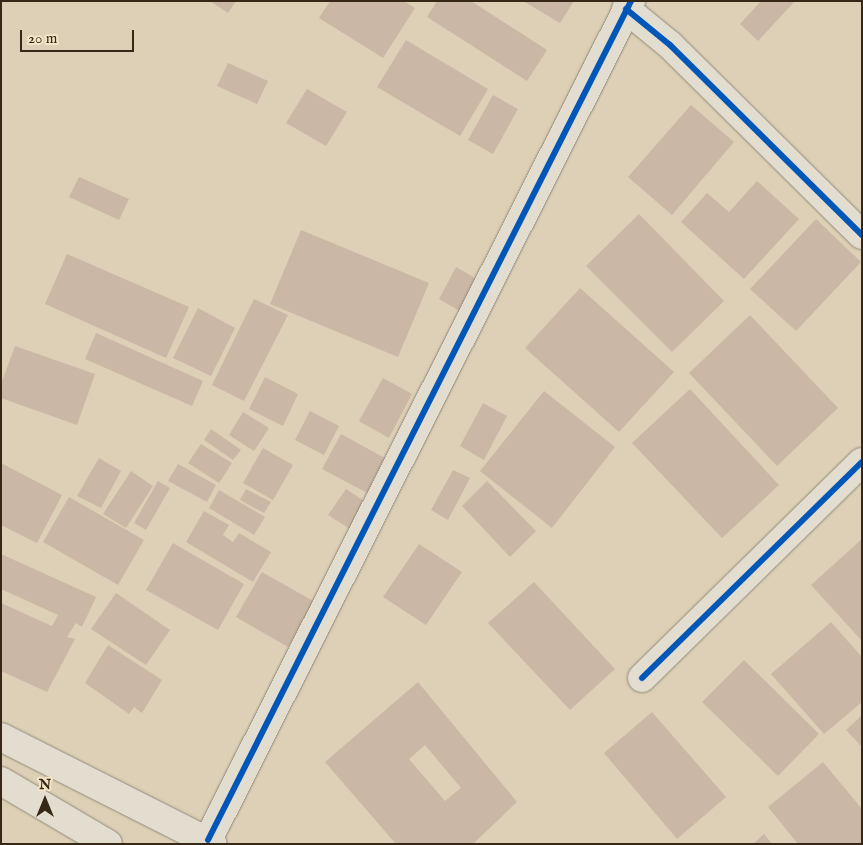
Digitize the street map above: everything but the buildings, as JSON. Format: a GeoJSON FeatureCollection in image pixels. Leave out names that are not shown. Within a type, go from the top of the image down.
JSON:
{"type":"FeatureCollection","features":[{"type":"Feature","properties":{"kind":"street"},"geometry":{"type":"LineString","coordinates":[[1,737],[210,842],[628,5],[862,235]]}},
{"type":"Feature","properties":{"kind":"street"},"geometry":{"type":"LineString","coordinates":[[642,678],[862,462]]}},
{"type":"Feature","properties":{"kind":"street"},"geometry":{"type":"LineString","coordinates":[[1,781],[108,844]]}},
{"type":"Feature","properties":{"kind":"cycle path"},"geometry":{"type":"LineString","coordinates":[[208,840],[631,1]]}},
{"type":"Feature","properties":{"kind":"cycle path"},"geometry":{"type":"LineString","coordinates":[[626,9],[670,45],[862,235]]}},
{"type":"Feature","properties":{"kind":"cycle path"},"geometry":{"type":"LineString","coordinates":[[642,678],[862,462]]}}]}
